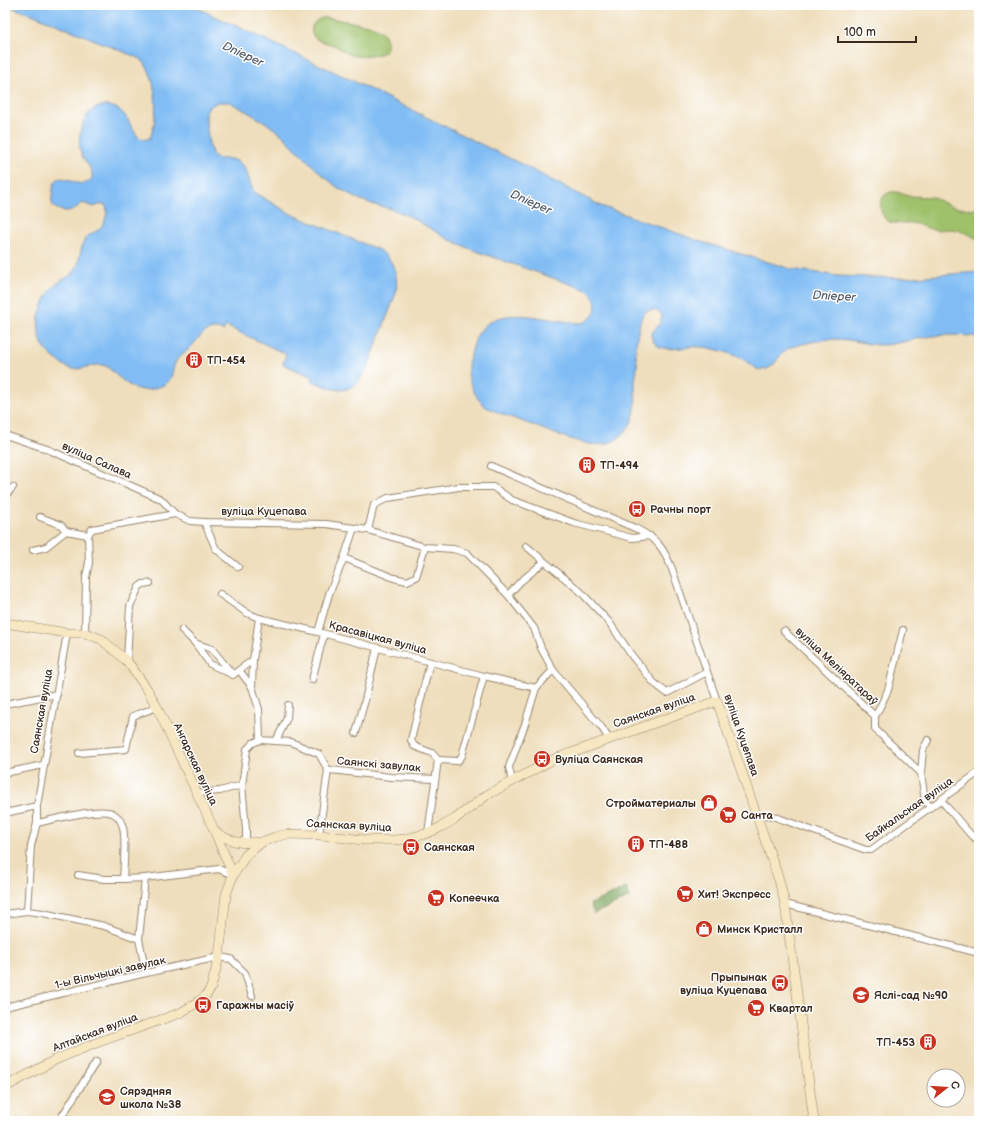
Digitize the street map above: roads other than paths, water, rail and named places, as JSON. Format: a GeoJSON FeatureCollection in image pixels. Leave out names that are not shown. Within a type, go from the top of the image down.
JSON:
{"type":"FeatureCollection","features":[{"type":"Feature","properties":{"kind":"main road","name":"Ангарская вуліца"},"geometry":{"type":"LineString","coordinates":[[5,623],[67,633],[85,633],[101,639],[127,661],[147,689],[157,707],[215,832],[233,875]]}},
{"type":"Feature","properties":{"kind":"main road","name":"Саянская вуліца"},"geometry":{"type":"LineString","coordinates":[[233,875],[246,855],[262,842],[284,835],[319,835],[353,840],[395,840],[406,839],[428,833],[455,819],[487,795],[552,760],[717,701]]}},
{"type":"Feature","properties":{"kind":"main road","name":"вуліца Куцепава"},"geometry":{"type":"LineString","coordinates":[[717,701],[779,880],[785,904],[814,1121]]}},
{"type":"Feature","properties":{"kind":"main road"},"geometry":{"type":"LineString","coordinates":[[215,832],[228,840],[246,844],[262,842]]}},
{"type":"Feature","properties":{"kind":"main road"},"geometry":{"type":"LineString","coordinates":[[219,957],[226,895],[233,875]]}},
{"type":"Feature","properties":{"kind":"main road","name":"Алтайская вуліца"},"geometry":{"type":"LineString","coordinates":[[5,1088],[57,1059],[96,1043],[180,1013],[195,1004],[206,995],[211,988],[219,957]]}},
{"type":"Feature","properties":{"kind":"street","name":"вуліца Салава"},"geometry":{"type":"LineString","coordinates":[[5,435],[47,449],[162,499],[175,514]]}},
{"type":"Feature","properties":{"kind":"street","name":"вуліца Куцепава"},"geometry":{"type":"LineString","coordinates":[[491,466],[637,529],[657,541],[669,560],[717,701]]}},
{"type":"Feature","properties":{"kind":"street"},"geometry":{"type":"LineString","coordinates":[[5,496],[12,487]]}},
{"type":"Feature","properties":{"kind":"street"},"geometry":{"type":"LineString","coordinates":[[368,530],[374,505],[388,498],[459,487],[493,487],[512,500],[574,523],[632,538],[650,536]]}},
{"type":"Feature","properties":{"kind":"street","name":"вуліца Куцепава"},"geometry":{"type":"LineString","coordinates":[[175,514],[190,521],[326,524],[354,528]]}},
{"type":"Feature","properties":{"kind":"street"},"geometry":{"type":"LineString","coordinates":[[85,633],[86,577],[89,563],[88,535],[92,528],[175,514]]}},
{"type":"Feature","properties":{"kind":"street"},"geometry":{"type":"LineString","coordinates":[[40,517],[61,526],[66,531],[88,535]]}},
{"type":"Feature","properties":{"kind":"street"},"geometry":{"type":"LineString","coordinates":[[204,522],[216,549],[238,567]]}},
{"type":"Feature","properties":{"kind":"street"},"geometry":{"type":"LineString","coordinates":[[312,680],[329,594],[344,558],[354,528],[368,530],[425,547],[453,549],[467,553],[508,595],[534,628],[541,648],[553,670],[602,728],[609,739]]}},
{"type":"Feature","properties":{"kind":"street"},"geometry":{"type":"LineString","coordinates":[[33,550],[46,547],[66,531]]}},
{"type":"Feature","properties":{"kind":"street"},"geometry":{"type":"LineString","coordinates":[[526,546],[580,591],[609,622],[632,656],[654,683],[667,693],[707,672]]}},
{"type":"Feature","properties":{"kind":"street"},"geometry":{"type":"LineString","coordinates":[[344,558],[407,582],[416,577],[425,547]]}},
{"type":"Feature","properties":{"kind":"street"},"geometry":{"type":"LineString","coordinates":[[508,595],[520,582],[544,562]]}},
{"type":"Feature","properties":{"kind":"street"},"geometry":{"type":"LineString","coordinates":[[127,661],[130,606],[139,587],[143,584],[150,583]]}},
{"type":"Feature","properties":{"kind":"street","name":"Красавіцкая вуліца"},"geometry":{"type":"LineString","coordinates":[[220,594],[247,613],[259,618],[536,688]]}},
{"type":"Feature","properties":{"kind":"street"},"geometry":{"type":"LineString","coordinates":[[252,687],[253,660],[259,618]]}},
{"type":"Feature","properties":{"kind":"street"},"geometry":{"type":"LineString","coordinates":[[182,630],[195,643],[210,664],[233,675]]}},
{"type":"Feature","properties":{"kind":"street","name":"вуліца Меліяратараў"},"geometry":{"type":"LineString","coordinates":[[902,630],[888,690],[875,716],[875,729],[921,773]]}},
{"type":"Feature","properties":{"kind":"street","name":"вуліца Меліяратараў"},"geometry":{"type":"LineString","coordinates":[[784,631],[875,716]]}},
{"type":"Feature","properties":{"kind":"street","name":"Саянская вуліца"},"geometry":{"type":"LineString","coordinates":[[27,912],[31,846],[67,633]]}},
{"type":"Feature","properties":{"kind":"street"},"geometry":{"type":"LineString","coordinates":[[195,643],[212,649],[233,675]]}},
{"type":"Feature","properties":{"kind":"street"},"geometry":{"type":"LineString","coordinates":[[356,733],[377,648]]}},
{"type":"Feature","properties":{"kind":"street"},"geometry":{"type":"LineString","coordinates":[[233,675],[253,660]]}},
{"type":"Feature","properties":{"kind":"street"},"geometry":{"type":"LineString","coordinates":[[430,662],[411,740],[414,746],[432,753],[438,760],[458,761],[462,756],[484,676]]}},
{"type":"Feature","properties":{"kind":"street"},"geometry":{"type":"LineString","coordinates":[[239,670],[252,687],[259,709],[260,740],[253,743],[247,749],[242,785],[246,844]]}},
{"type":"Feature","properties":{"kind":"street"},"geometry":{"type":"LineString","coordinates":[[512,782],[509,767],[525,724],[536,688],[553,670]]}},
{"type":"Feature","properties":{"kind":"street"},"geometry":{"type":"LineString","coordinates":[[5,704],[56,694]]}},
{"type":"Feature","properties":{"kind":"street"},"geometry":{"type":"LineString","coordinates":[[276,741],[287,718],[288,705]]}},
{"type":"Feature","properties":{"kind":"street"},"geometry":{"type":"LineString","coordinates":[[79,753],[126,749],[133,716],[157,707]]}},
{"type":"Feature","properties":{"kind":"street","name":"Саянскі завулак"},"geometry":{"type":"LineString","coordinates":[[260,740],[291,742],[319,754],[328,770],[340,770],[391,777],[435,779]]}},
{"type":"Feature","properties":{"kind":"street"},"geometry":{"type":"LineString","coordinates":[[928,740],[923,750],[921,773],[925,801],[931,806]]}},
{"type":"Feature","properties":{"kind":"street"},"geometry":{"type":"LineString","coordinates":[[428,833],[438,760]]}},
{"type":"Feature","properties":{"kind":"street"},"geometry":{"type":"LineString","coordinates":[[5,773],[44,765]]}},
{"type":"Feature","properties":{"kind":"street"},"geometry":{"type":"LineString","coordinates":[[319,835],[328,770]]}},
{"type":"Feature","properties":{"kind":"street","name":"Байкальская вуліца"},"geometry":{"type":"LineString","coordinates":[[757,816],[770,816],[866,850],[871,850],[979,772]]}},
{"type":"Feature","properties":{"kind":"street"},"geometry":{"type":"LineString","coordinates":[[197,793],[220,791],[242,785]]}},
{"type":"Feature","properties":{"kind":"street"},"geometry":{"type":"LineString","coordinates":[[940,800],[970,834],[979,841]]}},
{"type":"Feature","properties":{"kind":"street"},"geometry":{"type":"LineString","coordinates":[[5,813],[37,806]]}},
{"type":"Feature","properties":{"kind":"street"},"geometry":{"type":"LineString","coordinates":[[36,823],[77,814],[113,813],[118,817],[123,826],[124,879]]}},
{"type":"Feature","properties":{"kind":"street"},"geometry":{"type":"LineString","coordinates":[[78,875],[104,879],[124,879],[220,869],[233,875]]}},
{"type":"Feature","properties":{"kind":"street"},"geometry":{"type":"LineString","coordinates":[[145,878],[139,939],[146,973]]}},
{"type":"Feature","properties":{"kind":"street"},"geometry":{"type":"LineString","coordinates":[[785,904],[979,953]]}},
{"type":"Feature","properties":{"kind":"street"},"geometry":{"type":"LineString","coordinates":[[5,914],[27,912],[43,913],[104,926],[139,939]]}},
{"type":"Feature","properties":{"kind":"street"},"geometry":{"type":"LineString","coordinates":[[219,957],[231,959],[245,973],[252,996]]}},
{"type":"Feature","properties":{"kind":"street","name":"1-ы Вільчыцкі завулак"},"geometry":{"type":"LineString","coordinates":[[5,1007],[219,957]]}},
{"type":"Feature","properties":{"kind":"street"},"geometry":{"type":"LineString","coordinates":[[59,1121],[96,1062]]}},
{"type":"Feature","properties":{"kind":"water","name":"Dnieper"},"geometry":{"type":"Polygon","coordinates":[[[5,5],[191,5],[341,75],[519,163],[601,206],[702,242],[791,269],[838,276],[899,278],[979,272],[979,337],[940,335],[880,345],[846,340],[820,340],[797,345],[787,349],[770,367],[760,370],[736,356],[714,349],[690,347],[671,349],[660,347],[653,340],[651,334],[660,323],[662,316],[657,311],[649,310],[645,312],[640,321],[636,351],[637,364],[635,407],[633,419],[628,427],[615,440],[603,444],[590,444],[567,438],[486,407],[481,403],[471,386],[468,366],[478,334],[487,324],[498,318],[526,316],[582,323],[588,320],[594,313],[596,304],[591,294],[587,290],[473,250],[448,239],[409,216],[356,198],[337,187],[319,172],[281,134],[265,122],[230,102],[218,102],[209,107],[206,112],[209,144],[213,156],[217,159],[232,159],[242,165],[246,170],[255,193],[291,214],[379,250],[392,263],[396,274],[396,293],[366,370],[358,382],[353,386],[341,390],[334,389],[312,381],[313,377],[283,364],[286,354],[226,326],[223,331],[212,329],[199,337],[189,349],[177,359],[169,381],[152,389],[141,390],[132,387],[106,366],[98,365],[73,369],[65,366],[53,357],[43,346],[38,325],[39,315],[44,301],[51,290],[57,283],[71,275],[76,269],[84,242],[87,237],[102,226],[107,209],[103,204],[90,206],[83,203],[71,211],[58,209],[52,202],[54,186],[56,180],[61,178],[83,184],[92,179],[92,172],[80,151],[80,138],[83,124],[94,109],[105,106],[116,108],[121,111],[128,120],[138,137],[142,139],[150,138],[156,108],[154,86],[147,66],[141,59],[34,15],[5,5]]]}},
{"type":"Feature","properties":{"kind":"place","name":"ТП-454"},"geometry":{"type":"Point","coordinates":[194,360]}},
{"type":"Feature","properties":{"kind":"place","name":"ТП-494"},"geometry":{"type":"Point","coordinates":[587,465]}},
{"type":"Feature","properties":{"kind":"place","name":"Рачны порт"},"geometry":{"type":"Point","coordinates":[637,509]}},
{"type":"Feature","properties":{"kind":"place","name":"Вуліца Саянская"},"geometry":{"type":"Point","coordinates":[542,759]}},
{"type":"Feature","properties":{"kind":"place","name":"Стройматериалы"},"geometry":{"type":"Point","coordinates":[709,803]}},
{"type":"Feature","properties":{"kind":"place","name":"Санта"},"geometry":{"type":"Point","coordinates":[728,815]}},
{"type":"Feature","properties":{"kind":"place","name":"ТП-488"},"geometry":{"type":"Point","coordinates":[636,844]}},
{"type":"Feature","properties":{"kind":"place","name":"Саянская"},"geometry":{"type":"Point","coordinates":[411,847]}},
{"type":"Feature","properties":{"kind":"place","name":"Хит! Экспресс"},"geometry":{"type":"Point","coordinates":[685,894]}},
{"type":"Feature","properties":{"kind":"place","name":"Копеечка"},"geometry":{"type":"Point","coordinates":[436,898]}},
{"type":"Feature","properties":{"kind":"place","name":"Минск Кристалл"},"geometry":{"type":"Point","coordinates":[704,929]}},
{"type":"Feature","properties":{"kind":"place","name":"Прыпынак вуліца Куцепава"},"geometry":{"type":"Point","coordinates":[780,983]}},
{"type":"Feature","properties":{"kind":"place","name":"Яслі-сад №90"},"geometry":{"type":"Point","coordinates":[861,995]}},
{"type":"Feature","properties":{"kind":"place","name":"Гаражны масіў"},"geometry":{"type":"Point","coordinates":[203,1005]}},
{"type":"Feature","properties":{"kind":"place","name":"Квартал"},"geometry":{"type":"Point","coordinates":[756,1008]}},
{"type":"Feature","properties":{"kind":"place","name":"ТП-453"},"geometry":{"type":"Point","coordinates":[928,1042]}},
{"type":"Feature","properties":{"kind":"place","name":"Сярэдняя школа №38"},"geometry":{"type":"Point","coordinates":[107,1097]}}]}
